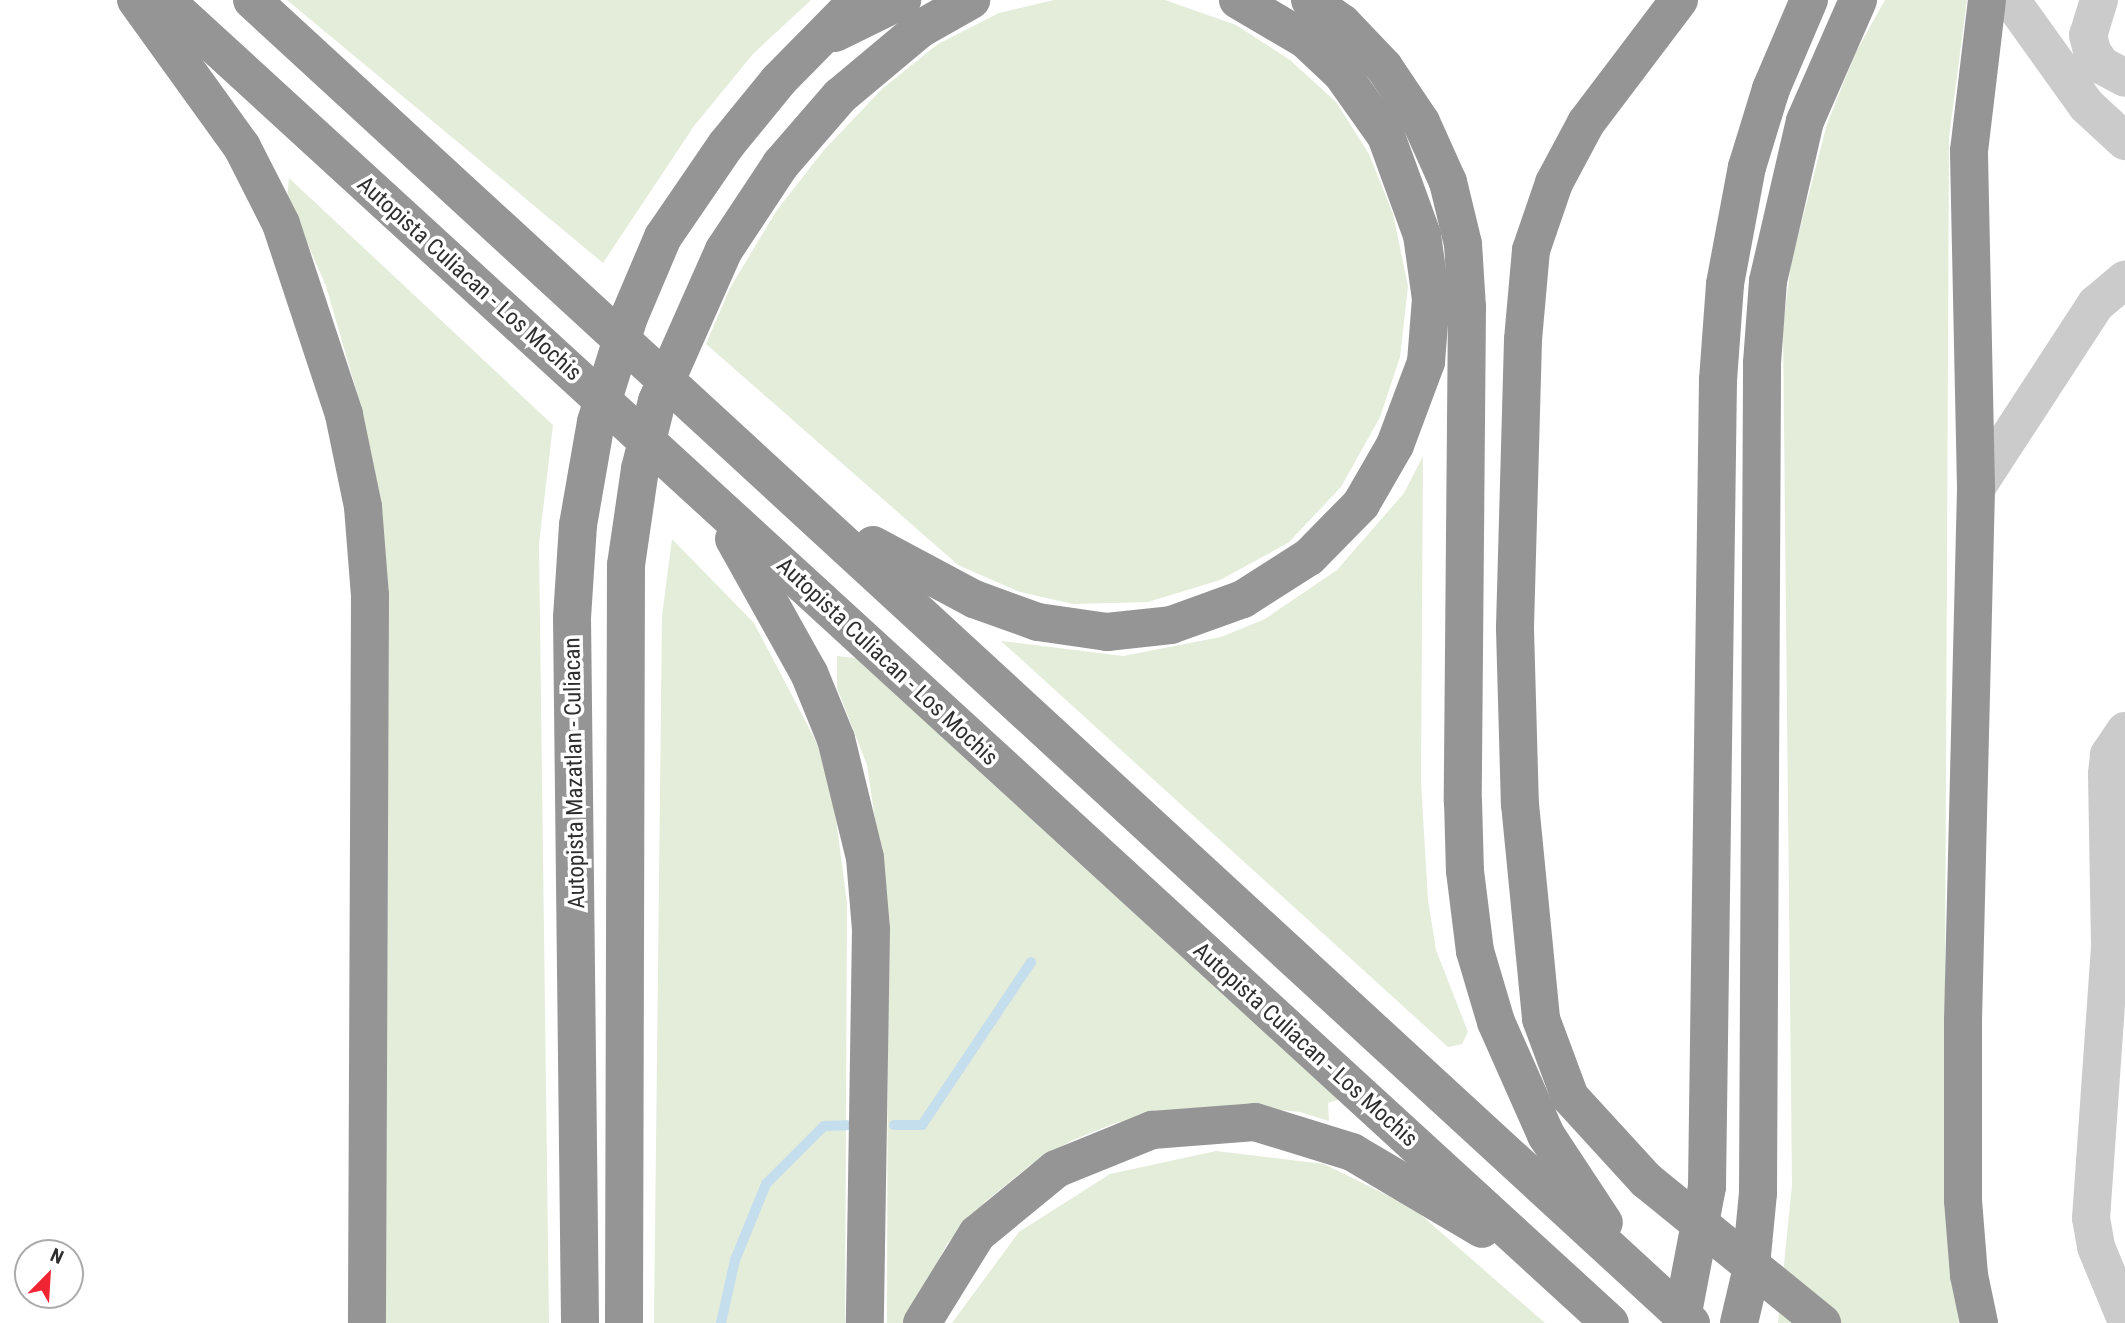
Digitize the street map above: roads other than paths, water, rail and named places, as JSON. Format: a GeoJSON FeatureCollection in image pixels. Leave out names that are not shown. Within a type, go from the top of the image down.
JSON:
{"type":"FeatureCollection","features":[{"type":"Feature","properties":{"kind":"highway"},"geometry":{"type":"LineString","coordinates":[[136,0],[242,147],[281,224],[344,415],[363,507],[370,595],[367,1323]]}},
{"type":"Feature","properties":{"kind":"highway","name":"Autopista Culiacan - Los Mochis"},"geometry":{"type":"LineString","coordinates":[[165,0],[1604,1318]]}},
{"type":"Feature","properties":{"kind":"highway"},"geometry":{"type":"LineString","coordinates":[[252,0],[797,497],[1691,1323]]}},
{"type":"Feature","properties":{"kind":"highway","name":"Autopista Mazatlan - Culiacan"},"geometry":{"type":"LineString","coordinates":[[580,1323],[572,617],[578,525],[596,422],[629,317],[663,237],[726,145],[814,44],[858,0]]}},
{"type":"Feature","properties":{"kind":"highway"},"geometry":{"type":"LineString","coordinates":[[814,44],[902,0]]}},
{"type":"Feature","properties":{"kind":"highway","name":"Autopista Mazatlan - Culiacan"},"geometry":{"type":"LineString","coordinates":[[624,1323],[626,565],[640,469],[657,401],[724,250],[781,164],[841,96],[920,29],[971,0]]}},
{"type":"Feature","properties":{"kind":"highway"},"geometry":{"type":"LineString","coordinates":[[797,497],[913,570],[974,599],[1038,622],[1107,632],[1171,625],[1242,599],[1309,556],[1361,504],[1395,445],[1426,362],[1431,299],[1423,235],[1386,136],[1342,74],[1306,40],[1238,0]]}},
{"type":"Feature","properties":{"kind":"highway"},"geometry":{"type":"LineString","coordinates":[[1310,0],[1342,23],[1384,66],[1421,121],[1448,182],[1463,244],[1467,307],[1463,802],[1465,871],[1475,951],[1496,1022],[1546,1135],[1636,1272]]}},
{"type":"Feature","properties":{"kind":"highway"},"geometry":{"type":"LineString","coordinates":[[1679,0],[1586,123],[1553,183],[1531,250],[1523,340],[1515,629],[1520,804],[1541,1019],[1570,1097],[1612,1144],[1666,1200],[1822,1323]]}},
{"type":"Feature","properties":{"kind":"highway"},"geometry":{"type":"LineString","coordinates":[[1681,1323],[1707,1187],[1718,380],[1725,284],[1747,167],[1771,89],[1809,0]]}},
{"type":"Feature","properties":{"kind":"highway"},"geometry":{"type":"LineString","coordinates":[[1739,1323],[1758,1193],[1762,363],[1767,295],[1784,202],[1805,121],[1858,0]]}},
{"type":"Feature","properties":{"kind":"highway"},"geometry":{"type":"LineString","coordinates":[[1979,1323],[1969,1275],[1963,1200],[1963,1021],[1976,488],[1969,151],[1987,0]]}},
{"type":"Feature","properties":{"kind":"highway"},"geometry":{"type":"LineString","coordinates":[[709,499],[775,606],[809,673],[836,739],[865,858],[871,929],[865,1323]]}},
{"type":"Feature","properties":{"kind":"highway"},"geometry":{"type":"LineString","coordinates":[[922,1323],[977,1234],[1056,1169],[1152,1130],[1255,1122],[1352,1152],[1473,1223],[1604,1318]]}},
{"type":"Feature","properties":{"kind":"lane"},"geometry":{"type":"LineString","coordinates":[[2011,0],[2087,106],[2125,141]]}},
{"type":"Feature","properties":{"kind":"lane"},"geometry":{"type":"LineString","coordinates":[[2099,0],[2088,35],[2092,51],[2101,65],[2125,78]]}},
{"type":"Feature","properties":{"kind":"lane"},"geometry":{"type":"LineString","coordinates":[[1976,488],[2096,304],[2125,280]]}},
{"type":"Feature","properties":{"kind":"lane"},"geometry":{"type":"LineString","coordinates":[[2125,731],[2109,755],[2116,827],[2118,950],[2114,1088],[2091,1218],[2096,1247],[2125,1317]]}},
{"type":"Feature","properties":{"kind":"waterway"},"geometry":{"type":"LineString","coordinates":[[894,1125],[922,1125],[1031,962]]}},
{"type":"Feature","properties":{"kind":"waterway"},"geometry":{"type":"LineString","coordinates":[[721,1323],[735,1260],[766,1184],[824,1126],[847,1125]]}}]}
